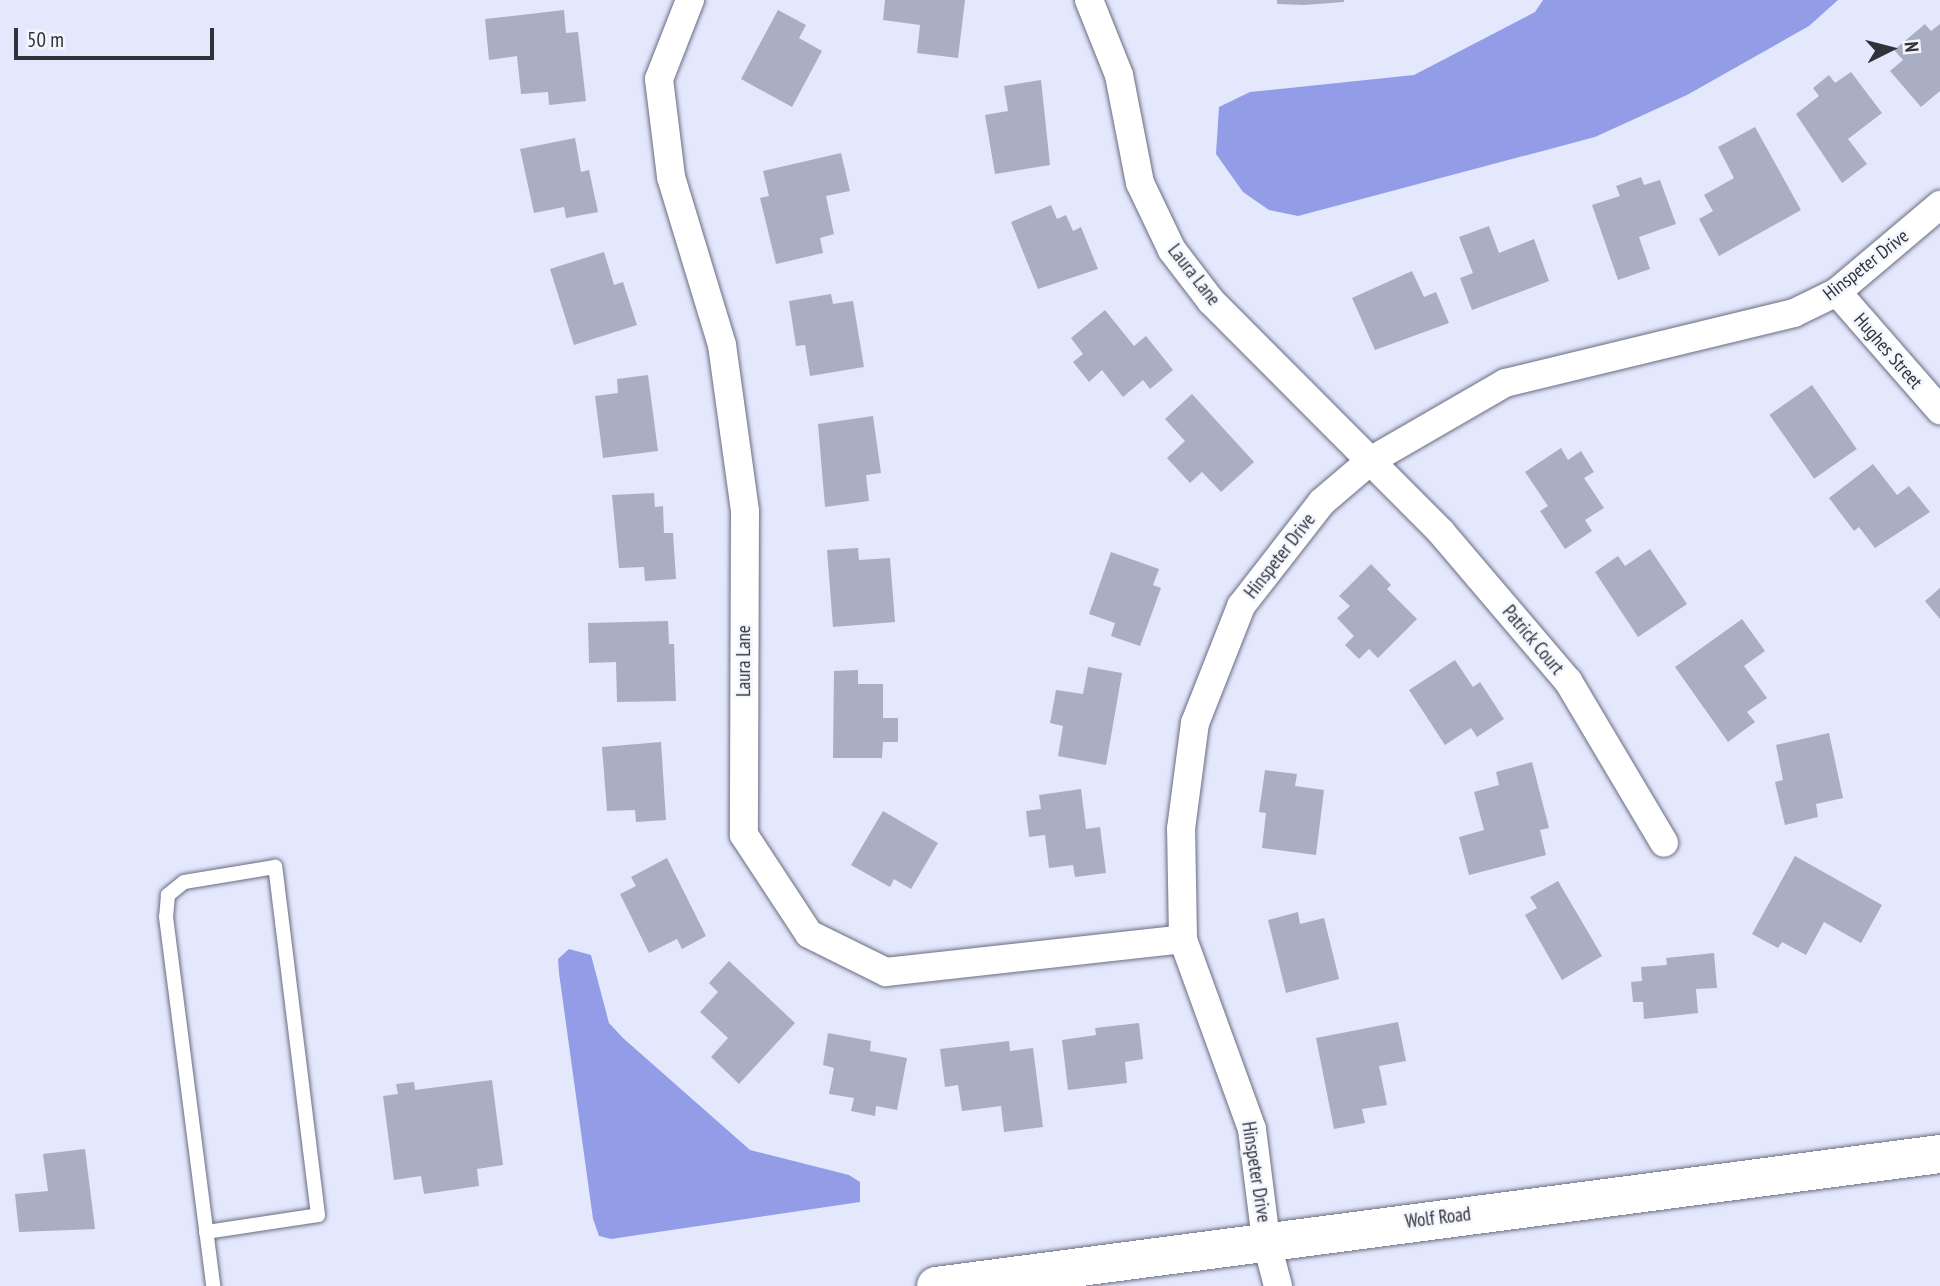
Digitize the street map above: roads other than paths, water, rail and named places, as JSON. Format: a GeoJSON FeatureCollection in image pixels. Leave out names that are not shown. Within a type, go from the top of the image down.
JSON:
{"type":"FeatureCollection","features":[{"type":"Feature","properties":{"kind":"main road","name":"Wolf Road"},"geometry":{"type":"LineString","coordinates":[[936,1286],[1266,1240],[1940,1154]]}},
{"type":"Feature","properties":{"kind":"street","name":"Laura Lane"},"geometry":{"type":"LineString","coordinates":[[690,0],[659,79],[671,177],[722,345],[745,511],[744,835],[809,934],[886,972],[1183,939]]}},
{"type":"Feature","properties":{"kind":"street","name":"Laura Lane"},"geometry":{"type":"LineString","coordinates":[[1089,0],[1119,75],[1140,183],[1172,250],[1211,301],[1370,461]]}},
{"type":"Feature","properties":{"kind":"street","name":"Hinspeter Drive"},"geometry":{"type":"LineString","coordinates":[[1278,1286],[1266,1240],[1252,1129],[1183,939],[1181,829],[1200,710],[1241,606],[1322,502],[1370,461],[1505,383],[1794,313],[1837,292],[1940,205]]}},
{"type":"Feature","properties":{"kind":"street","name":"Hughes Street"},"geometry":{"type":"LineString","coordinates":[[1837,292],[1940,410]]}},
{"type":"Feature","properties":{"kind":"street","name":"Patrick Court"},"geometry":{"type":"LineString","coordinates":[[1370,461],[1441,532],[1568,681],[1664,843]]}},
{"type":"Feature","properties":{"kind":"lane"},"geometry":{"type":"LineString","coordinates":[[206,1232],[318,1215],[275,867],[184,882],[168,895],[166,916],[206,1232],[213,1286]]}},
{"type":"Feature","properties":{"kind":"water"},"geometry":{"type":"Polygon","coordinates":[[[1543,0],[1838,0],[1809,26],[1687,95],[1595,137],[1298,216],[1269,210],[1243,192],[1216,154],[1219,107],[1250,92],[1414,75],[1535,12],[1543,0]]]}},
{"type":"Feature","properties":{"kind":"water"},"geometry":{"type":"Polygon","coordinates":[[[569,949],[591,955],[609,1023],[750,1150],[849,1175],[860,1182],[860,1202],[611,1239],[599,1236],[593,1219],[559,973],[558,959],[569,949]]]}}]}
